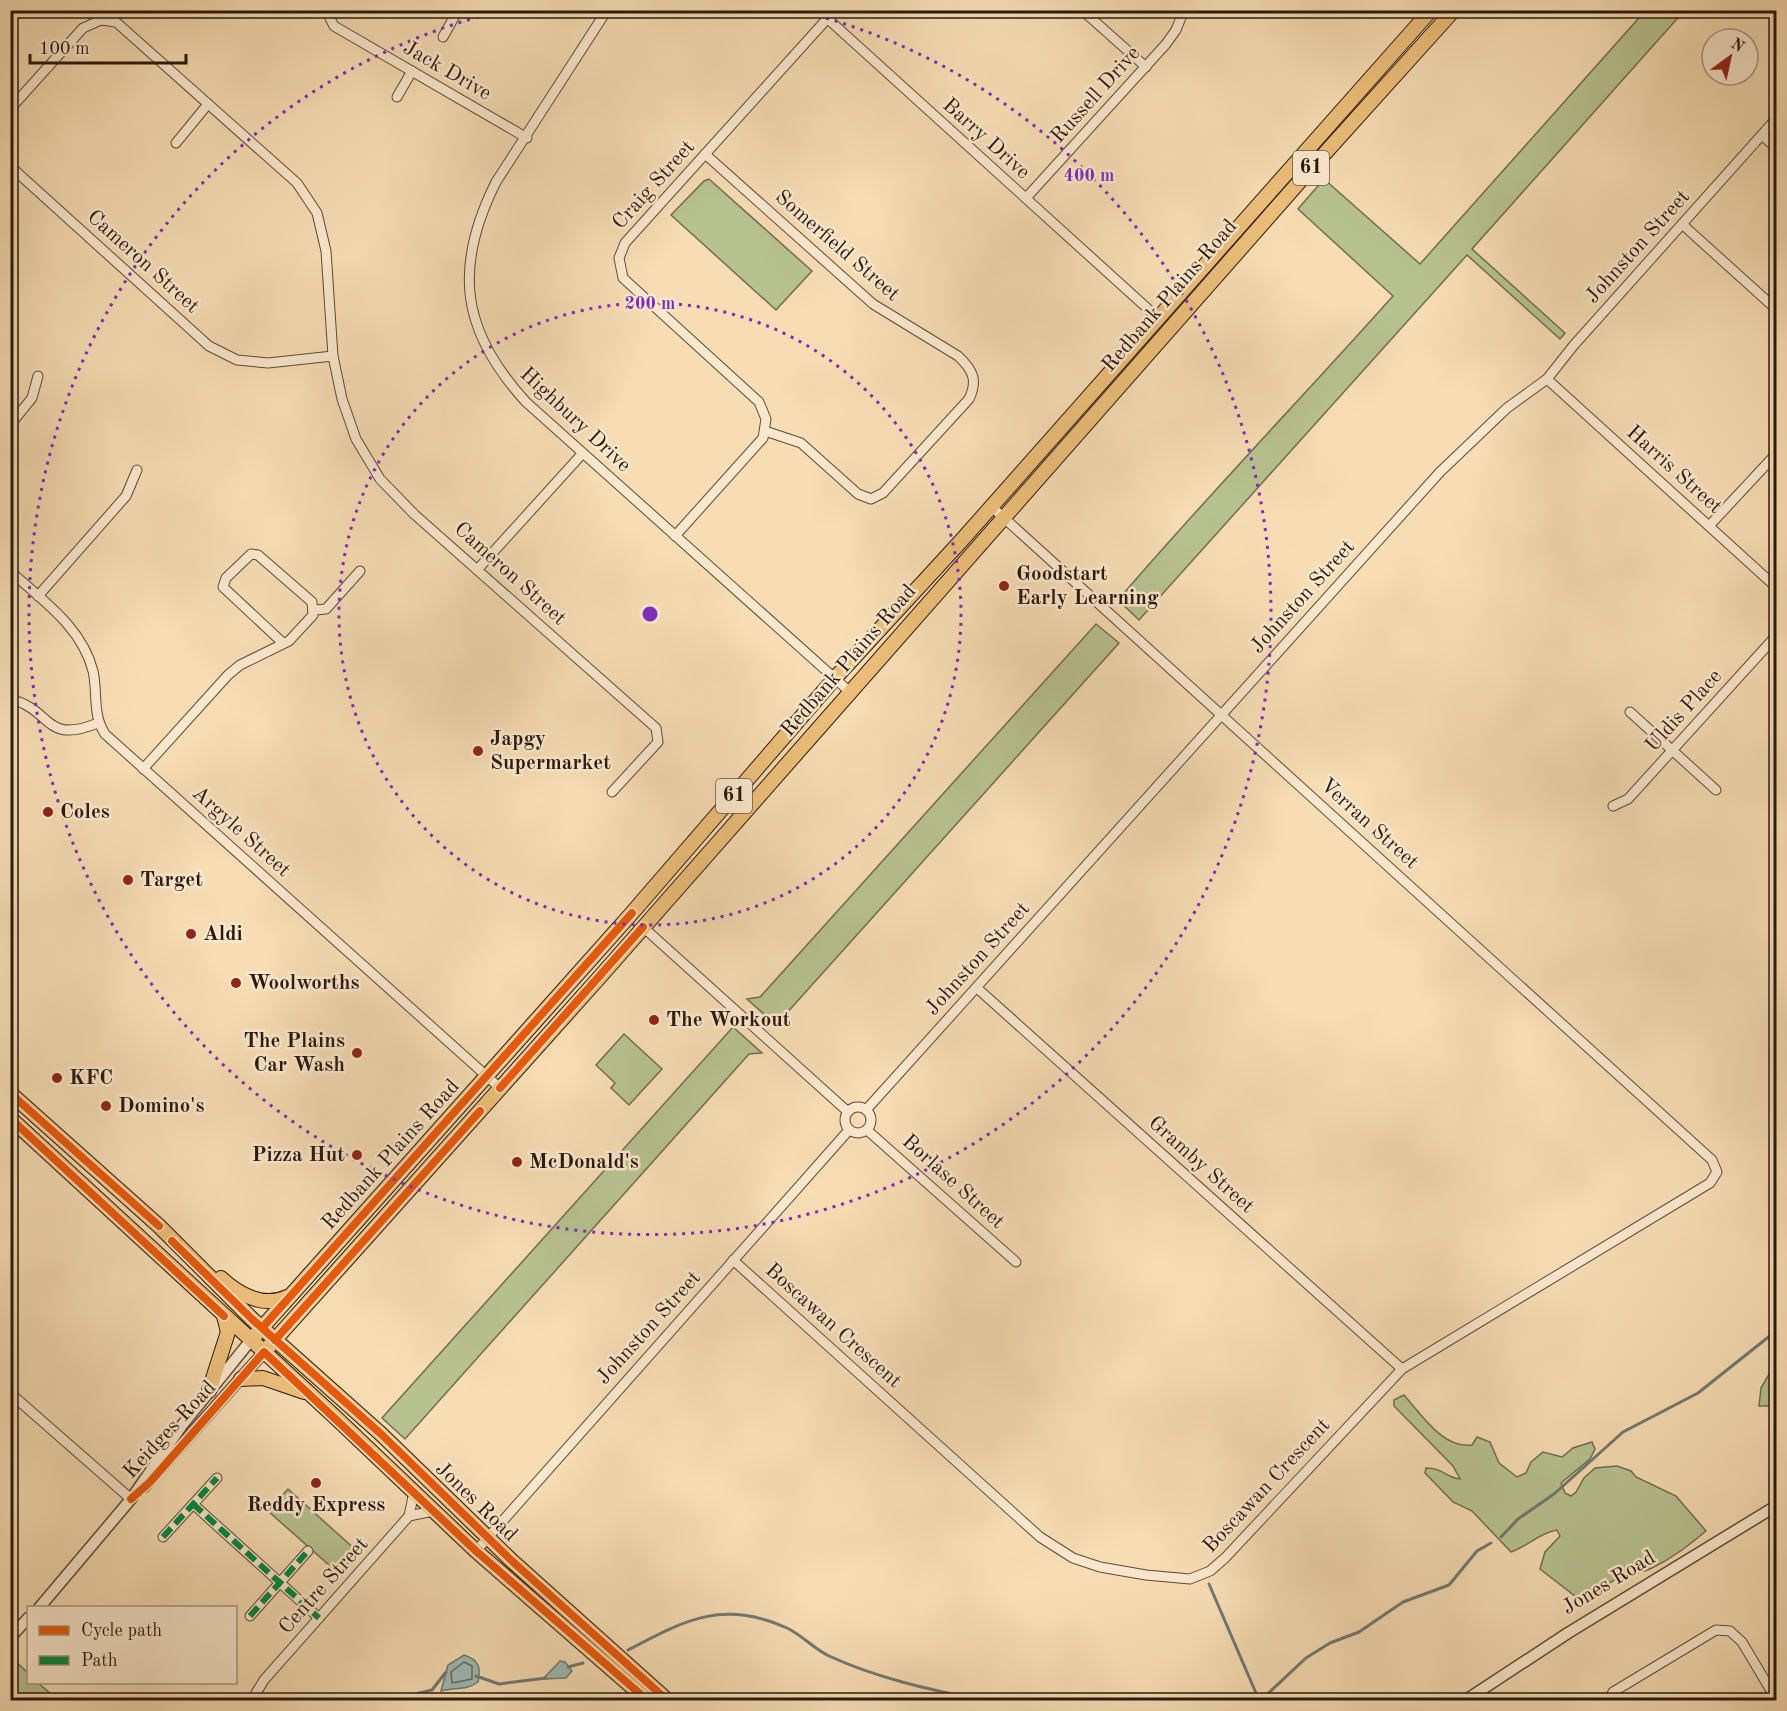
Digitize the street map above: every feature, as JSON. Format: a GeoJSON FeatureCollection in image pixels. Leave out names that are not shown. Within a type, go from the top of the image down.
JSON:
{"type":"FeatureCollection","features":[{"type":"Feature","properties":{"kind":"main road","name":"Redbank Plains Road"},"geometry":{"type":"LineString","coordinates":[[251,1340],[632,913],[835,678],[992,507],[1431,10]]}},
{"type":"Feature","properties":{"kind":"main road","name":"Redbank Plains Road"},"geometry":{"type":"LineString","coordinates":[[275,1340],[687,878],[1003,517],[1454,10]]}},
{"type":"Feature","properties":{"kind":"main road"},"geometry":{"type":"LineString","coordinates":[[632,913],[642,916],[675,879],[687,878]]}},
{"type":"Feature","properties":{"kind":"main road"},"geometry":{"type":"LineString","coordinates":[[10,1093],[159,1226],[262,1328]]}},
{"type":"Feature","properties":{"kind":"main road"},"geometry":{"type":"LineString","coordinates":[[10,1118],[264,1352]]}},
{"type":"Feature","properties":{"kind":"main road"},"geometry":{"type":"LineString","coordinates":[[374,1202],[390,1200],[426,1160],[440,1156]]}},
{"type":"Feature","properties":{"kind":"main road"},"geometry":{"type":"LineString","coordinates":[[172,1241],[196,1255],[232,1288],[251,1297],[275,1303],[291,1295]]}},
{"type":"Feature","properties":{"kind":"main road"},"geometry":{"type":"LineString","coordinates":[[209,1390],[228,1332],[224,1316]]}},
{"type":"Feature","properties":{"kind":"main road","name":"Jones Road"},"geometry":{"type":"LineString","coordinates":[[262,1328],[381,1434],[487,1538],[667,1701]]}},
{"type":"Feature","properties":{"kind":"main road","name":"Keidges Road"},"geometry":{"type":"LineString","coordinates":[[264,1352],[275,1340]]}},
{"type":"Feature","properties":{"kind":"main road","name":"Jones Road"},"geometry":{"type":"LineString","coordinates":[[264,1352],[432,1511],[647,1701]]}},
{"type":"Feature","properties":{"kind":"main road"},"geometry":{"type":"LineString","coordinates":[[241,1379],[263,1378],[309,1394]]}},
{"type":"Feature","properties":{"kind":"street","name":"Jack Drive"},"geometry":{"type":"LineString","coordinates":[[326,10],[328,19],[334,26],[527,138]]}},
{"type":"Feature","properties":{"kind":"street"},"geometry":{"type":"LineString","coordinates":[[443,37],[458,10]]}},
{"type":"Feature","properties":{"kind":"street","name":"Highbury Drive"},"geometry":{"type":"LineString","coordinates":[[607,10],[527,138],[496,182],[474,233],[470,257],[470,292],[478,330],[492,361],[502,376],[526,402],[850,692]]}},
{"type":"Feature","properties":{"kind":"street","name":"Barry Drive"},"geometry":{"type":"LineString","coordinates":[[818,10],[826,20],[1158,318]]}},
{"type":"Feature","properties":{"kind":"street"},"geometry":{"type":"LineString","coordinates":[[1082,10],[1146,67]]}},
{"type":"Feature","properties":{"kind":"street","name":"Russell Drive"},"geometry":{"type":"LineString","coordinates":[[1026,198],[1146,67],[1176,30],[1184,10]]}},
{"type":"Feature","properties":{"kind":"street","name":"Cameron Street"},"geometry":{"type":"LineString","coordinates":[[10,109],[83,28],[101,20],[116,22],[297,183],[317,213],[326,251],[333,356],[342,399],[356,439],[380,479],[477,570],[656,728],[658,742],[612,792]]}},
{"type":"Feature","properties":{"kind":"street","name":"Craig Street"},"geometry":{"type":"LineString","coordinates":[[765,431],[766,419],[759,402],[623,278],[619,258],[625,243],[826,20]]}},
{"type":"Feature","properties":{"kind":"street"},"geometry":{"type":"LineString","coordinates":[[397,97],[412,71]]}},
{"type":"Feature","properties":{"kind":"street"},"geometry":{"type":"LineString","coordinates":[[176,143],[208,104]]}},
{"type":"Feature","properties":{"kind":"street","name":"Johnston Street"},"geometry":{"type":"LineString","coordinates":[[866,1110],[1221,714],[1477,434],[1547,378],[1776,119]]}},
{"type":"Feature","properties":{"kind":"street"},"geometry":{"type":"LineString","coordinates":[[1762,135],[1776,148]]}},
{"type":"Feature","properties":{"kind":"street","name":"Somerfield Street"},"geometry":{"type":"LineString","coordinates":[[705,154],[873,304],[958,356],[969,366],[974,377],[974,389],[969,399],[883,493],[871,499],[858,494],[801,443],[765,431]]}},
{"type":"Feature","properties":{"kind":"street","name":"Cameron Street"},"geometry":{"type":"LineString","coordinates":[[10,166],[209,346],[237,360],[268,363],[333,356]]}},
{"type":"Feature","properties":{"kind":"street"},"geometry":{"type":"LineString","coordinates":[[1683,225],[1776,309]]}},
{"type":"Feature","properties":{"kind":"street"},"geometry":{"type":"LineString","coordinates":[[10,424],[32,398],[38,376]]}},
{"type":"Feature","properties":{"kind":"street","name":"Harris Street"},"geometry":{"type":"LineString","coordinates":[[1547,378],[1776,587]]}},
{"type":"Feature","properties":{"kind":"street"},"geometry":{"type":"LineString","coordinates":[[675,536],[765,431]]}},
{"type":"Feature","properties":{"kind":"street"},"geometry":{"type":"LineString","coordinates":[[477,570],[582,454]]}},
{"type":"Feature","properties":{"kind":"street"},"geometry":{"type":"LineString","coordinates":[[1709,526],[1776,454]]}},
{"type":"Feature","properties":{"kind":"street"},"geometry":{"type":"LineString","coordinates":[[38,596],[126,496],[136,470]]}},
{"type":"Feature","properties":{"kind":"street","name":"Verran Street"},"geometry":{"type":"LineString","coordinates":[[992,507],[1712,1160],[1717,1172]]}},
{"type":"Feature","properties":{"kind":"street"},"geometry":{"type":"LineString","coordinates":[[283,644],[223,587],[226,578],[247,555],[258,555],[312,602],[315,610]]}},
{"type":"Feature","properties":{"kind":"street"},"geometry":{"type":"LineString","coordinates":[[10,571],[72,628],[87,655],[93,672],[98,723],[69,732],[56,729],[30,708],[10,699]]}},
{"type":"Feature","properties":{"kind":"street"},"geometry":{"type":"LineString","coordinates":[[143,769],[228,675],[240,665],[283,644],[298,633],[315,610],[326,609],[360,571]]}},
{"type":"Feature","properties":{"kind":"street","name":"Uldis Place"},"geometry":{"type":"LineString","coordinates":[[1613,806],[1628,799],[1776,636]]}},
{"type":"Feature","properties":{"kind":"street"},"geometry":{"type":"LineString","coordinates":[[1630,712],[1716,790]]}},
{"type":"Feature","properties":{"kind":"street","name":"Argyle Street"},"geometry":{"type":"LineString","coordinates":[[98,723],[105,734],[143,769],[500,1088]]}},
{"type":"Feature","properties":{"kind":"street"},"geometry":{"type":"LineString","coordinates":[[643,927],[848,1111]]}},
{"type":"Feature","properties":{"kind":"street","name":"Gramby Street"},"geometry":{"type":"LineString","coordinates":[[977,987],[1402,1369]]}},
{"type":"Feature","properties":{"kind":"street"},"geometry":{"type":"LineString","coordinates":[[857,1107],[866,1110],[871,1120],[867,1130],[858,1133],[849,1130],[844,1121],[848,1111],[857,1107]]}},
{"type":"Feature","properties":{"kind":"street","name":"Johnston Street"},"geometry":{"type":"LineString","coordinates":[[476,1551],[849,1130]]}},
{"type":"Feature","properties":{"kind":"street","name":"Borlase Street"},"geometry":{"type":"LineString","coordinates":[[867,1130],[1016,1262]]}},
{"type":"Feature","properties":{"kind":"street","name":"Boscawan Crescent"},"geometry":{"type":"LineString","coordinates":[[733,1260],[1040,1537],[1073,1558],[1100,1567],[1146,1575],[1190,1579],[1210,1571],[1271,1510],[1402,1369],[1710,1183],[1717,1172]]}},
{"type":"Feature","properties":{"kind":"street","name":"Keidges Road"},"geometry":{"type":"LineString","coordinates":[[41,1606],[131,1499],[183,1424],[251,1340]]}},
{"type":"Feature","properties":{"kind":"street","name":"Keidges Road"},"geometry":{"type":"LineString","coordinates":[[131,1499],[150,1482],[264,1352]]}},
{"type":"Feature","properties":{"kind":"street"},"geometry":{"type":"LineString","coordinates":[[10,1393],[131,1499]]}},
{"type":"Feature","properties":{"kind":"street"},"geometry":{"type":"LineString","coordinates":[[163,1537],[217,1478]]}},
{"type":"Feature","properties":{"kind":"street"},"geometry":{"type":"LineString","coordinates":[[414,1492],[409,1516],[432,1511]]}},
{"type":"Feature","properties":{"kind":"street"},"geometry":{"type":"LineString","coordinates":[[193,1504],[319,1618]]}},
{"type":"Feature","properties":{"kind":"street","name":"Jones Road"},"geometry":{"type":"LineString","coordinates":[[1466,1701],[1477,1697],[1568,1633],[1776,1506]]}},
{"type":"Feature","properties":{"kind":"street","name":"Centre Street"},"geometry":{"type":"LineString","coordinates":[[256,1701],[258,1688],[264,1680],[409,1516]]}},
{"type":"Feature","properties":{"kind":"street"},"geometry":{"type":"LineString","coordinates":[[250,1616],[308,1551]]}},
{"type":"Feature","properties":{"kind":"street"},"geometry":{"type":"LineString","coordinates":[[10,1638],[27,1619]]}},
{"type":"Feature","properties":{"kind":"street"},"geometry":{"type":"LineString","coordinates":[[1609,1701],[1613,1692],[1716,1630],[1730,1631],[1742,1642],[1776,1699]]}},
{"type":"Feature","properties":{"kind":"green space"},"geometry":{"type":"Polygon","coordinates":[[[1646,10],[1684,11],[1472,249],[1565,333],[1560,339],[1467,255],[1139,620],[1118,600],[1393,296],[1298,209],[1324,179],[1420,264],[1646,10]]]}},
{"type":"Feature","properties":{"kind":"green space"},"geometry":{"type":"Polygon","coordinates":[[[709,179],[812,271],[776,310],[671,215],[704,181],[709,179]]]}},
{"type":"Feature","properties":{"kind":"green space"},"geometry":{"type":"Polygon","coordinates":[[[1096,624],[1119,643],[776,1025],[747,999],[760,997],[1096,624]]]}},
{"type":"Feature","properties":{"kind":"green space"},"geometry":{"type":"Polygon","coordinates":[[[733,1027],[762,1053],[749,1054],[405,1439],[382,1418],[733,1027]]]}},
{"type":"Feature","properties":{"kind":"green space"},"geometry":{"type":"Polygon","coordinates":[[[624,1034],[662,1069],[629,1105],[611,1088],[615,1083],[596,1065],[624,1034]]]}},
{"type":"Feature","properties":{"kind":"green space"},"geometry":{"type":"Polygon","coordinates":[[[1775,1364],[1776,1411],[1771,1406],[1759,1406],[1761,1388],[1775,1364]]]}},
{"type":"Feature","properties":{"kind":"green space"},"geometry":{"type":"Polygon","coordinates":[[[1404,1395],[1434,1429],[1452,1442],[1472,1445],[1477,1437],[1490,1442],[1499,1463],[1517,1477],[1526,1473],[1531,1462],[1543,1452],[1562,1457],[1573,1448],[1592,1442],[1595,1449],[1590,1459],[1561,1483],[1565,1493],[1571,1496],[1576,1492],[1584,1478],[1595,1468],[1617,1466],[1631,1471],[1636,1477],[1676,1496],[1706,1531],[1667,1560],[1645,1571],[1619,1577],[1600,1594],[1575,1596],[1540,1569],[1545,1552],[1560,1536],[1557,1530],[1511,1552],[1472,1511],[1453,1502],[1425,1473],[1426,1468],[1432,1468],[1460,1479],[1453,1466],[1394,1406],[1394,1400],[1404,1395]]]}},
{"type":"Feature","properties":{"kind":"green space"},"geometry":{"type":"Polygon","coordinates":[[[288,1489],[358,1552],[339,1574],[268,1511],[288,1489]]]}},
{"type":"Feature","properties":{"kind":"green space"},"geometry":{"type":"Polygon","coordinates":[[[12,1658],[27,1672],[27,1684],[39,1684],[58,1700],[11,1700],[12,1658]]]}},
{"type":"Feature","properties":{"kind":"water"},"geometry":{"type":"Polygon","coordinates":[[[464,1655],[473,1659],[478,1665],[478,1682],[464,1688],[441,1691],[448,1665],[464,1655]]]}},
{"type":"Feature","properties":{"kind":"water"},"geometry":{"type":"Polygon","coordinates":[[[560,1661],[565,1662],[572,1671],[566,1678],[543,1679],[560,1661]]]}},
{"type":"Feature","properties":{"kind":"waterway"},"geometry":{"type":"LineString","coordinates":[[1501,1537],[1518,1519],[1554,1494],[1623,1432],[1698,1393],[1776,1331]]}},
{"type":"Feature","properties":{"kind":"waterway"},"geometry":{"type":"LineString","coordinates":[[1261,1700],[1306,1658],[1330,1643],[1359,1632],[1403,1602],[1449,1585],[1477,1551],[1491,1543]]}},
{"type":"Feature","properties":{"kind":"waterway"},"geometry":{"type":"LineString","coordinates":[[1209,1584],[1259,1700]]}},
{"type":"Feature","properties":{"kind":"waterway"},"geometry":{"type":"LineString","coordinates":[[628,1650],[686,1622],[724,1614],[743,1615],[764,1619],[787,1628],[824,1653],[866,1671],[982,1700]]}},
{"type":"Feature","properties":{"kind":"waterway"},"geometry":{"type":"LineString","coordinates":[[568,1667],[583,1663]]}},
{"type":"Feature","properties":{"kind":"waterway"},"geometry":{"type":"LineString","coordinates":[[390,1700],[432,1690],[446,1672]]}},
{"type":"Feature","properties":{"kind":"waterway"},"geometry":{"type":"LineString","coordinates":[[476,1676],[499,1684],[546,1678]]}},
{"type":"Feature","properties":{"kind":"marked path"},"geometry":{"type":"LineString","coordinates":[[163,1537],[217,1478]]}},
{"type":"Feature","properties":{"kind":"marked path"},"geometry":{"type":"LineString","coordinates":[[193,1504],[319,1618]]}},
{"type":"Feature","properties":{"kind":"marked path"},"geometry":{"type":"LineString","coordinates":[[250,1616],[308,1551]]}},
{"type":"Feature","properties":{"kind":"cycle path"},"geometry":{"type":"LineString","coordinates":[[262,1328],[632,913]]}},
{"type":"Feature","properties":{"kind":"cycle path"},"geometry":{"type":"LineString","coordinates":[[500,1088],[643,927]]}},
{"type":"Feature","properties":{"kind":"cycle path"},"geometry":{"type":"LineString","coordinates":[[10,1093],[159,1226]]}},
{"type":"Feature","properties":{"kind":"cycle path"},"geometry":{"type":"LineString","coordinates":[[275,1340],[480,1111]]}},
{"type":"Feature","properties":{"kind":"cycle path"},"geometry":{"type":"LineString","coordinates":[[10,1118],[224,1316]]}},
{"type":"Feature","properties":{"kind":"cycle path"},"geometry":{"type":"LineString","coordinates":[[172,1241],[252,1319],[381,1434],[512,1561],[667,1700]]}},
{"type":"Feature","properties":{"kind":"cycle path"},"geometry":{"type":"LineString","coordinates":[[131,1499],[150,1482],[264,1352],[476,1551],[647,1700]]}},
{"type":"Feature","properties":{"kind":"place","name":"Goodstart Early Learning"},"geometry":{"type":"Point","coordinates":[1004,586]}},
{"type":"Feature","properties":{"kind":"place","name":"Japgy Supermarket"},"geometry":{"type":"Point","coordinates":[478,751]}},
{"type":"Feature","properties":{"kind":"place","name":"Coles"},"geometry":{"type":"Point","coordinates":[48,812]}},
{"type":"Feature","properties":{"kind":"place","name":"Target"},"geometry":{"type":"Point","coordinates":[128,880]}},
{"type":"Feature","properties":{"kind":"place","name":"Aldi"},"geometry":{"type":"Point","coordinates":[191,934]}},
{"type":"Feature","properties":{"kind":"place","name":"Woolworths"},"geometry":{"type":"Point","coordinates":[236,983]}},
{"type":"Feature","properties":{"kind":"place","name":"The Workout"},"geometry":{"type":"Point","coordinates":[654,1020]}},
{"type":"Feature","properties":{"kind":"place","name":"The Plains Car Wash"},"geometry":{"type":"Point","coordinates":[357,1053]}},
{"type":"Feature","properties":{"kind":"place","name":"KFC"},"geometry":{"type":"Point","coordinates":[57,1078]}},
{"type":"Feature","properties":{"kind":"place","name":"Domino's"},"geometry":{"type":"Point","coordinates":[106,1106]}},
{"type":"Feature","properties":{"kind":"place","name":"Pizza Hut"},"geometry":{"type":"Point","coordinates":[357,1155]}},
{"type":"Feature","properties":{"kind":"place","name":"McDonald's"},"geometry":{"type":"Point","coordinates":[517,1162]}},
{"type":"Feature","properties":{"kind":"place","name":"Reddy Express"},"geometry":{"type":"Point","coordinates":[316,1483]}}]}
